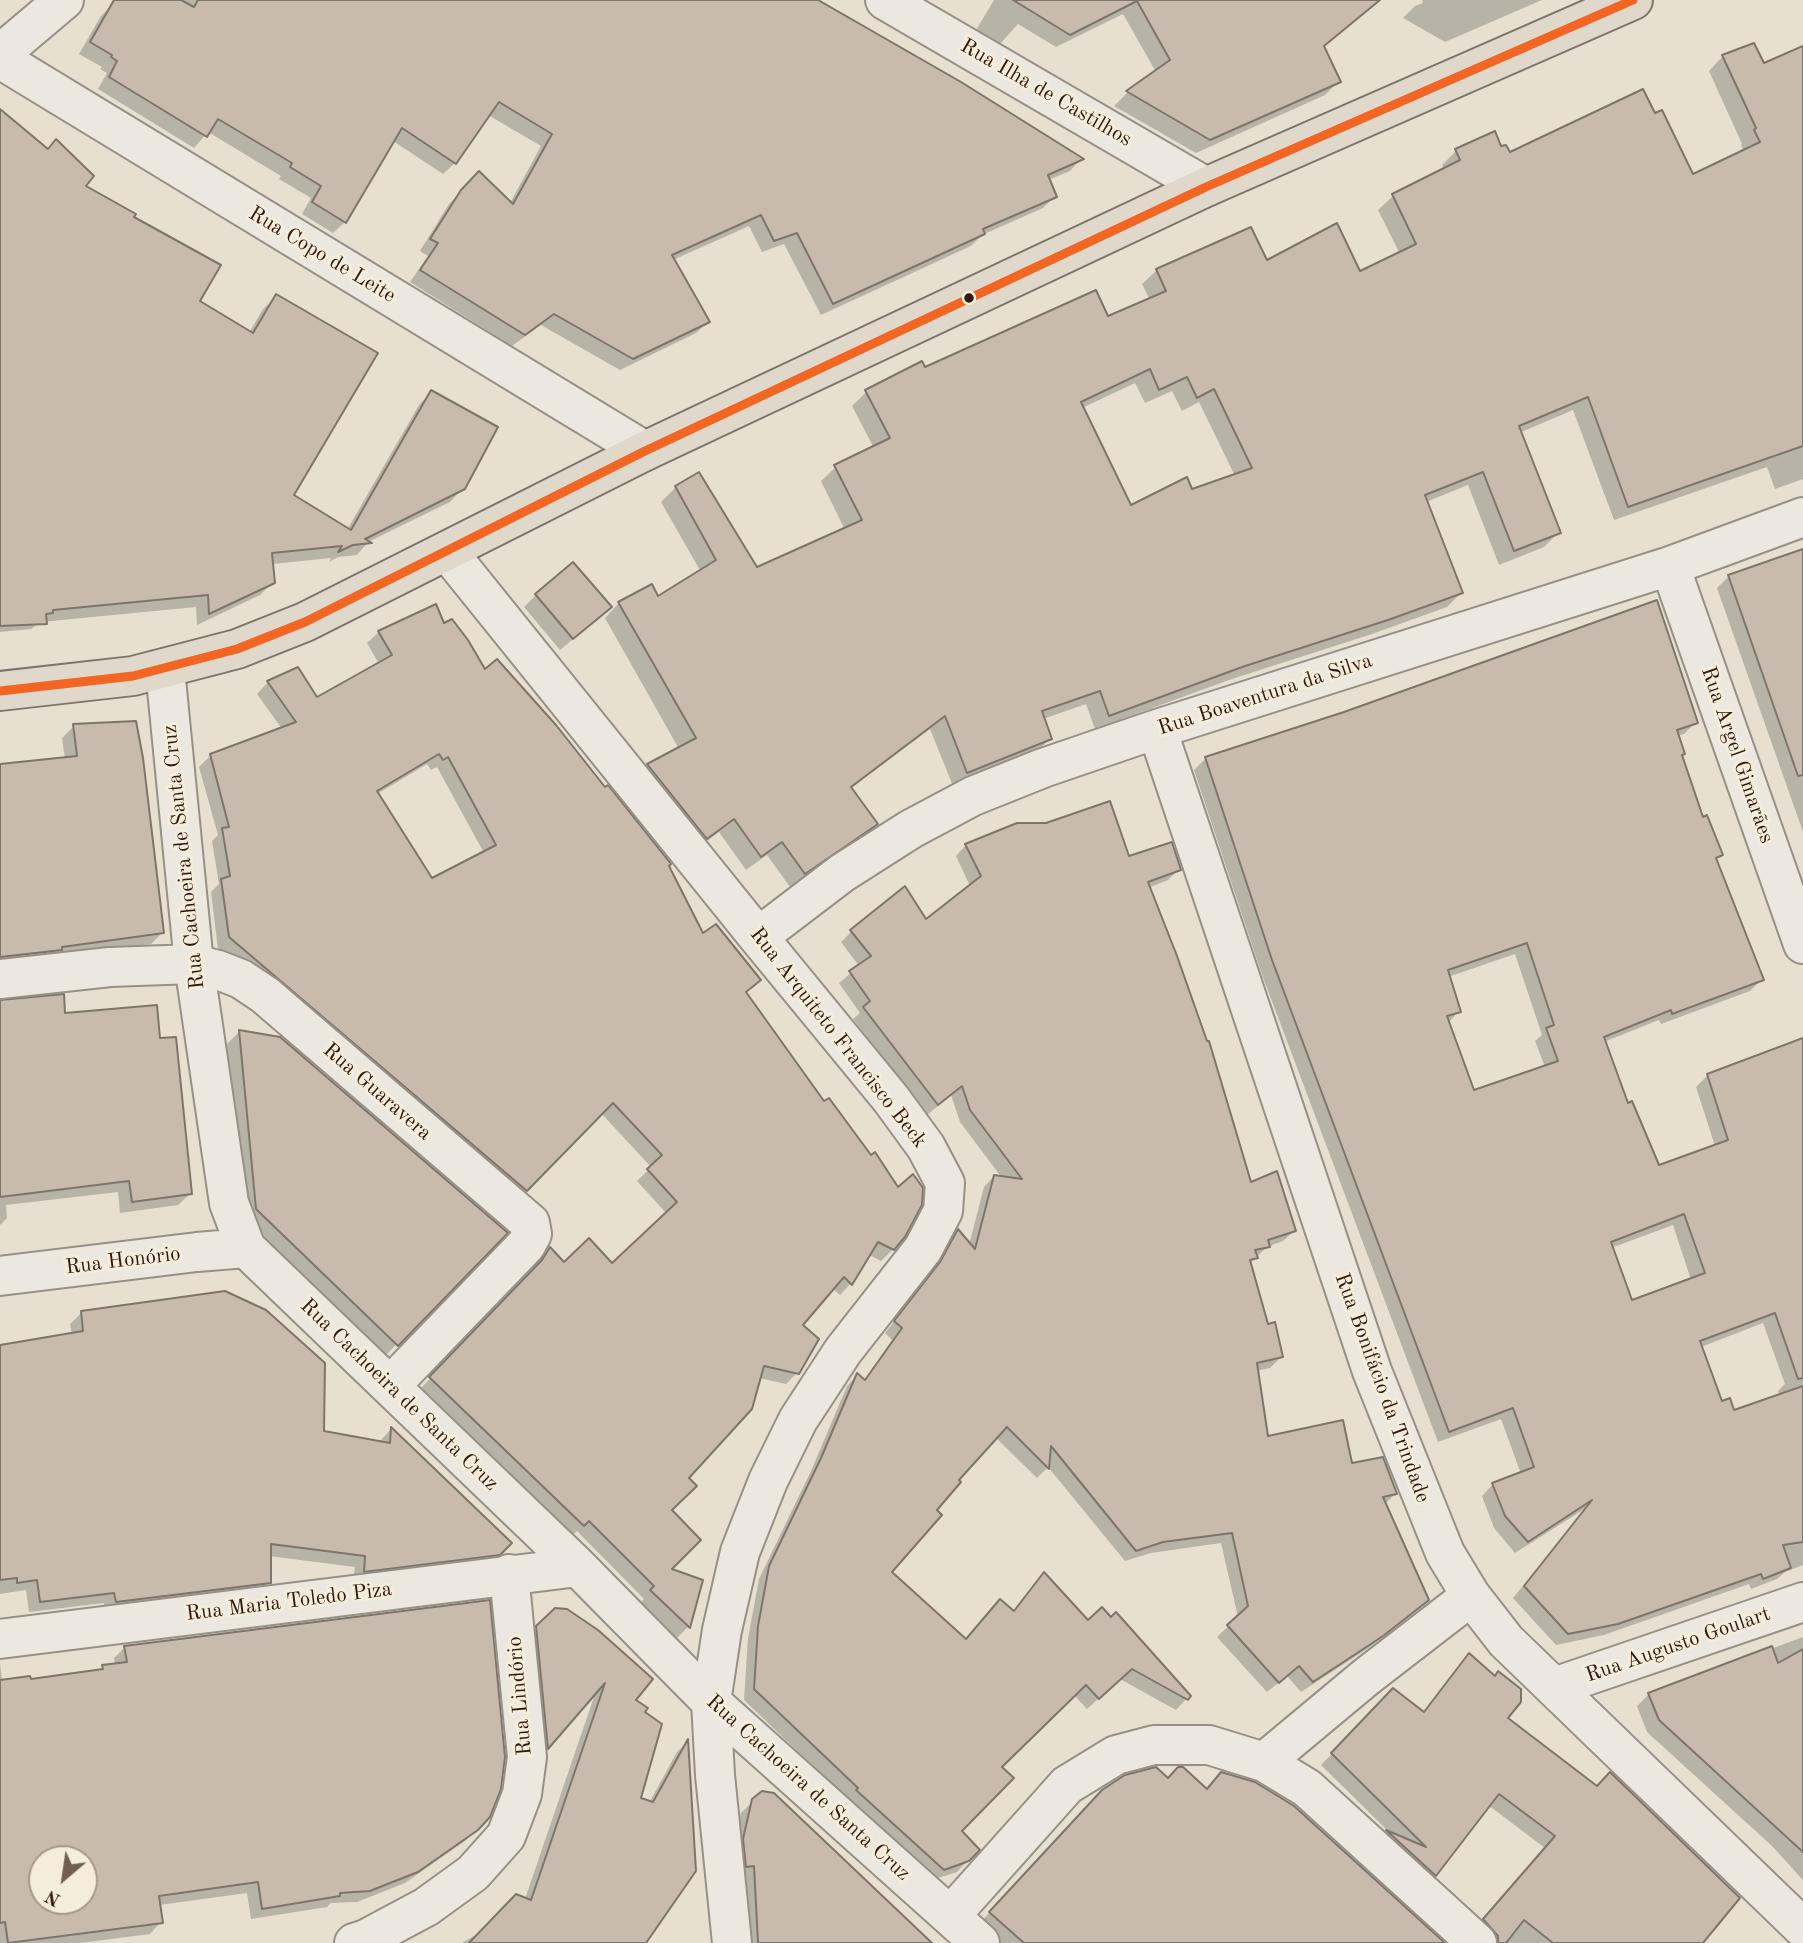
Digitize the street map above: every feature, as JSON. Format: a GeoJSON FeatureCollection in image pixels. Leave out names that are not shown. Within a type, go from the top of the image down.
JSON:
{"type":"FeatureCollection","features":[{"type":"Feature","properties":{"kind":"main road"},"geometry":{"type":"LineString","coordinates":[[0,691],[133,676],[237,649],[305,622],[645,451],[1206,187],[1633,0]]}},
{"type":"Feature","properties":{"kind":"street"},"geometry":{"type":"LineString","coordinates":[[0,57],[64,0]]}},
{"type":"Feature","properties":{"kind":"street","name":"Rua Ilha de Castilhos"},"geometry":{"type":"LineString","coordinates":[[885,0],[1206,187]]}},
{"type":"Feature","properties":{"kind":"street","name":"Rua Copo de Leite"},"geometry":{"type":"LineString","coordinates":[[0,57],[645,451]]}},
{"type":"Feature","properties":{"kind":"street","name":"Rua Boaventura da Silva"},"geometry":{"type":"LineString","coordinates":[[758,937],[842,873],[923,822],[973,796],[1157,729],[1670,566],[1803,517]]}},
{"type":"Feature","properties":{"kind":"street","name":"Rua Arquiteto Francisco Beck"},"geometry":{"type":"LineString","coordinates":[[447,551],[891,1099],[926,1147],[945,1183],[943,1212],[923,1249],[843,1351],[798,1420],[768,1481],[740,1552],[722,1630],[711,1702],[715,1775],[732,1943]]}},
{"type":"Feature","properties":{"kind":"street","name":"Rua Argel Gimarães"},"geometry":{"type":"LineString","coordinates":[[1670,566],[1803,944]]}},
{"type":"Feature","properties":{"kind":"street","name":"Rua Cachoeira de Santa Cruz"},"geometry":{"type":"LineString","coordinates":[[165,668],[194,964],[229,1203],[246,1248],[578,1567],[711,1702],[979,1943]]}},
{"type":"Feature","properties":{"kind":"street","name":"Rua Bonifácio da Trindade"},"geometry":{"type":"LineString","coordinates":[[1157,729],[1372,1371],[1445,1553],[1471,1596],[1506,1641],[1803,1928]]}},
{"type":"Feature","properties":{"kind":"street","name":"Rua Guaravera"},"geometry":{"type":"LineString","coordinates":[[0,979],[110,967],[194,964],[241,979],[265,995],[530,1223],[532,1234],[526,1245],[390,1386]]}},
{"type":"Feature","properties":{"kind":"street","name":"Rua Honório"},"geometry":{"type":"LineString","coordinates":[[0,1276],[246,1248]]}},
{"type":"Feature","properties":{"kind":"street","name":"Rua Maria Toledo Piza"},"geometry":{"type":"LineString","coordinates":[[0,1639],[578,1567]]}},
{"type":"Feature","properties":{"kind":"street","name":"Rua Lindório"},"geometry":{"type":"LineString","coordinates":[[354,1943],[426,1907],[473,1873],[506,1836],[522,1794],[527,1757],[509,1574]]}},
{"type":"Feature","properties":{"kind":"street"},"geometry":{"type":"LineString","coordinates":[[1264,1762],[1366,1677],[1471,1596]]}},
{"type":"Feature","properties":{"kind":"street","name":"Rua Augusto Goulart"},"geometry":{"type":"LineString","coordinates":[[1554,1688],[1803,1602]]}},
{"type":"Feature","properties":{"kind":"street"},"geometry":{"type":"LineString","coordinates":[[950,1916],[1067,1785],[1116,1755],[1154,1745],[1209,1745],[1264,1762],[1307,1788],[1477,1943]]}},
{"type":"Feature","properties":{"kind":"building"},"geometry":{"type":"Polygon","coordinates":[[[114,0],[181,0],[194,7],[198,0],[818,0],[961,82],[1084,159],[1048,175],[1057,197],[983,229],[985,234],[833,304],[797,233],[774,241],[761,215],[672,255],[710,322],[633,359],[554,314],[525,335],[420,270],[438,243],[430,239],[461,190],[479,171],[513,204],[552,134],[499,102],[456,164],[402,128],[346,223],[312,202],[321,186],[290,167],[292,163],[218,119],[207,137],[109,77],[117,61],[90,42],[114,0]]]}},
{"type":"Feature","properties":{"kind":"building"},"geometry":{"type":"Polygon","coordinates":[[[1013,0],[1380,0],[1324,46],[1341,82],[1210,140],[1126,91],[1170,60],[1137,1],[1070,35],[1013,0]]]}},
{"type":"Feature","properties":{"kind":"building"},"geometry":{"type":"Polygon","coordinates":[[[1754,43],[1764,63],[1803,46],[1803,446],[1628,507],[1588,397],[1519,426],[1561,533],[1514,551],[1483,472],[1425,495],[1463,593],[1245,666],[1109,716],[1100,691],[1042,711],[1052,739],[967,773],[945,716],[851,787],[878,824],[805,874],[782,842],[761,857],[734,819],[707,839],[647,764],[696,738],[618,602],[652,584],[658,596],[716,560],[675,486],[699,472],[757,567],[862,520],[834,465],[890,438],[865,390],[922,361],[925,367],[1096,290],[1108,316],[1166,291],[1156,269],[1251,227],[1267,260],[1337,223],[1360,271],[1416,244],[1392,194],[1460,160],[1455,149],[1495,131],[1501,146],[1506,145],[1510,152],[1643,89],[1655,113],[1662,110],[1693,174],[1760,142],[1722,55],[1754,43]],[[1150,369],[1081,402],[1131,505],[1187,477],[1192,489],[1252,468],[1214,389],[1197,398],[1187,377],[1159,390],[1150,369]]]}},
{"type":"Feature","properties":{"kind":"building"},"geometry":{"type":"Polygon","coordinates":[[[0,109],[48,149],[56,139],[94,176],[86,186],[136,214],[134,217],[221,265],[200,301],[253,333],[276,294],[378,353],[294,495],[351,530],[431,390],[498,427],[465,489],[365,539],[372,543],[353,545],[338,552],[342,546],[272,553],[275,583],[209,614],[208,595],[53,610],[53,613],[46,614],[47,624],[0,626],[0,109]]]}},
{"type":"Feature","properties":{"kind":"building"},"geometry":{"type":"Polygon","coordinates":[[[1803,549],[1803,775],[1798,776],[1728,575],[1803,549]]]}},
{"type":"Feature","properties":{"kind":"building"},"geometry":{"type":"Polygon","coordinates":[[[573,562],[612,607],[573,639],[535,594],[573,562]]]}},
{"type":"Feature","properties":{"kind":"building"},"geometry":{"type":"Polygon","coordinates":[[[1657,600],[1698,723],[1677,730],[1685,754],[1682,755],[1703,817],[1707,815],[1723,855],[1716,858],[1764,980],[1672,1014],[1671,1010],[1604,1037],[1628,1103],[1632,1101],[1659,1165],[1728,1140],[1707,1074],[1803,1038],[1803,1378],[1798,1379],[1775,1313],[1700,1341],[1722,1401],[1730,1398],[1734,1410],[1803,1386],[1803,1542],[1783,1545],[1791,1568],[1763,1579],[1761,1574],[1618,1624],[1568,1634],[1524,1586],[1592,1500],[1528,1542],[1505,1516],[1492,1483],[1534,1467],[1513,1408],[1449,1432],[1272,960],[1205,757],[1344,712],[1657,600]],[[1527,943],[1448,970],[1461,1012],[1447,1016],[1474,1090],[1558,1061],[1546,1028],[1554,1025],[1527,943]],[[1684,1214],[1611,1242],[1632,1300],[1705,1273],[1684,1214]]]}},
{"type":"Feature","properties":{"kind":"building"},"geometry":{"type":"Polygon","coordinates":[[[436,604],[444,623],[452,619],[485,669],[497,659],[556,725],[605,787],[608,785],[671,864],[669,866],[703,933],[716,924],[761,980],[746,992],[824,1101],[829,1098],[871,1155],[875,1152],[898,1187],[913,1174],[923,1188],[922,1205],[905,1237],[894,1250],[878,1242],[852,1285],[844,1277],[803,1325],[819,1339],[799,1374],[764,1366],[752,1409],[689,1478],[697,1486],[672,1510],[701,1540],[672,1569],[703,1580],[690,1628],[650,1590],[654,1586],[589,1521],[584,1526],[429,1377],[542,1260],[550,1247],[564,1262],[589,1238],[612,1263],[677,1202],[647,1169],[662,1155],[613,1103],[527,1191],[229,937],[221,879],[230,876],[222,828],[229,827],[210,754],[296,722],[267,681],[298,667],[317,697],[392,655],[378,631],[436,604]],[[439,754],[377,791],[432,878],[496,845],[448,757],[443,760],[439,754]]]}},
{"type":"Feature","properties":{"kind":"building"},"geometry":{"type":"Polygon","coordinates":[[[136,721],[164,933],[0,957],[0,764],[77,756],[73,724],[136,721]]]}},
{"type":"Feature","properties":{"kind":"building"},"geometry":{"type":"Polygon","coordinates":[[[1110,801],[1129,856],[1172,842],[1181,870],[1148,882],[1209,1041],[1251,1182],[1277,1171],[1296,1231],[1268,1240],[1270,1247],[1255,1250],[1258,1258],[1250,1260],[1268,1324],[1275,1322],[1283,1357],[1257,1363],[1268,1436],[1343,1420],[1352,1463],[1383,1457],[1397,1494],[1383,1497],[1429,1600],[1383,1636],[1313,1682],[1299,1666],[1279,1683],[1227,1625],[1248,1606],[1232,1533],[1163,1542],[1136,1551],[1051,1446],[1049,1469],[1007,1427],[959,1480],[961,1482],[937,1510],[942,1515],[892,1572],[966,1639],[1000,1599],[1014,1611],[1044,1572],[1088,1620],[1102,1607],[1111,1617],[1116,1612],[1191,1696],[1188,1700],[1132,1669],[1099,1699],[1086,1685],[1002,1767],[1014,1778],[962,1831],[980,1850],[969,1861],[944,1870],[856,1790],[858,1788],[754,1689],[758,1626],[769,1566],[821,1458],[857,1373],[865,1380],[902,1328],[894,1321],[940,1262],[958,1229],[975,1249],[994,1175],[1022,1179],[970,1110],[962,1086],[938,1105],[863,1007],[870,1001],[849,971],[871,956],[850,930],[905,886],[926,919],[981,876],[965,844],[1017,823],[1046,823],[1110,801]]]}},
{"type":"Feature","properties":{"kind":"building"},"geometry":{"type":"Polygon","coordinates":[[[64,994],[65,1013],[157,1005],[160,1038],[176,1037],[192,1194],[132,1202],[129,1181],[0,1197],[0,1000],[64,994]]]}},
{"type":"Feature","properties":{"kind":"building"},"geometry":{"type":"Polygon","coordinates":[[[239,1030],[280,1037],[508,1233],[398,1346],[256,1209],[239,1030]]]}},
{"type":"Feature","properties":{"kind":"building"},"geometry":{"type":"Polygon","coordinates":[[[225,1291],[266,1310],[325,1363],[324,1431],[390,1443],[391,1427],[512,1543],[500,1555],[364,1572],[365,1556],[271,1544],[271,1583],[116,1602],[114,1593],[40,1602],[37,1580],[17,1583],[17,1578],[0,1580],[0,1345],[83,1331],[81,1311],[225,1291]]]}},
{"type":"Feature","properties":{"kind":"building"},"geometry":{"type":"Polygon","coordinates":[[[490,1600],[505,1757],[501,1789],[490,1817],[478,1830],[418,1872],[370,1891],[340,1893],[340,1896],[262,1909],[258,1882],[159,1896],[163,1923],[8,1943],[5,1922],[0,1923],[0,1680],[30,1676],[31,1679],[103,1669],[102,1665],[127,1662],[124,1646],[490,1600]]]}},
{"type":"Feature","properties":{"kind":"building"},"geometry":{"type":"Polygon","coordinates":[[[555,1608],[567,1609],[598,1630],[653,1679],[636,1700],[648,1708],[645,1712],[662,1724],[641,1798],[653,1802],[688,1739],[696,1871],[646,1943],[469,1943],[516,1894],[531,1900],[605,1683],[548,1749],[536,1626],[555,1608]]]}},
{"type":"Feature","properties":{"kind":"building"},"geometry":{"type":"Polygon","coordinates":[[[1772,1646],[1778,1663],[1803,1649],[1803,1852],[1659,1720],[1648,1693],[1772,1646]]]}},
{"type":"Feature","properties":{"kind":"building"},"geometry":{"type":"Polygon","coordinates":[[[1469,1653],[1495,1676],[1498,1671],[1521,1689],[1521,1702],[1508,1718],[1597,1786],[1610,1772],[1740,1898],[1703,1943],[1553,1943],[1524,1920],[1506,1943],[1498,1943],[1498,1936],[1483,1919],[1555,1836],[1499,1794],[1436,1876],[1386,1830],[1426,1847],[1331,1753],[1393,1688],[1424,1712],[1469,1653]]]}},
{"type":"Feature","properties":{"kind":"building"},"geometry":{"type":"Polygon","coordinates":[[[1156,1767],[1168,1778],[1178,1767],[1183,1767],[1207,1789],[1221,1772],[1255,1782],[1294,1806],[1445,1943],[1024,1943],[989,1912],[1102,1790],[1125,1775],[1156,1767]]]}},
{"type":"Feature","properties":{"kind":"building"},"geometry":{"type":"Polygon","coordinates":[[[762,1791],[774,1793],[932,1943],[758,1943],[754,1866],[746,1867],[743,1839],[752,1799],[762,1791]]]}},
{"type":"Feature","properties":{"kind":"transit line"},"geometry":{"type":"LineString","coordinates":[[0,691],[133,676],[237,649],[305,622],[645,451],[1206,187],[1633,0]]}}]}
